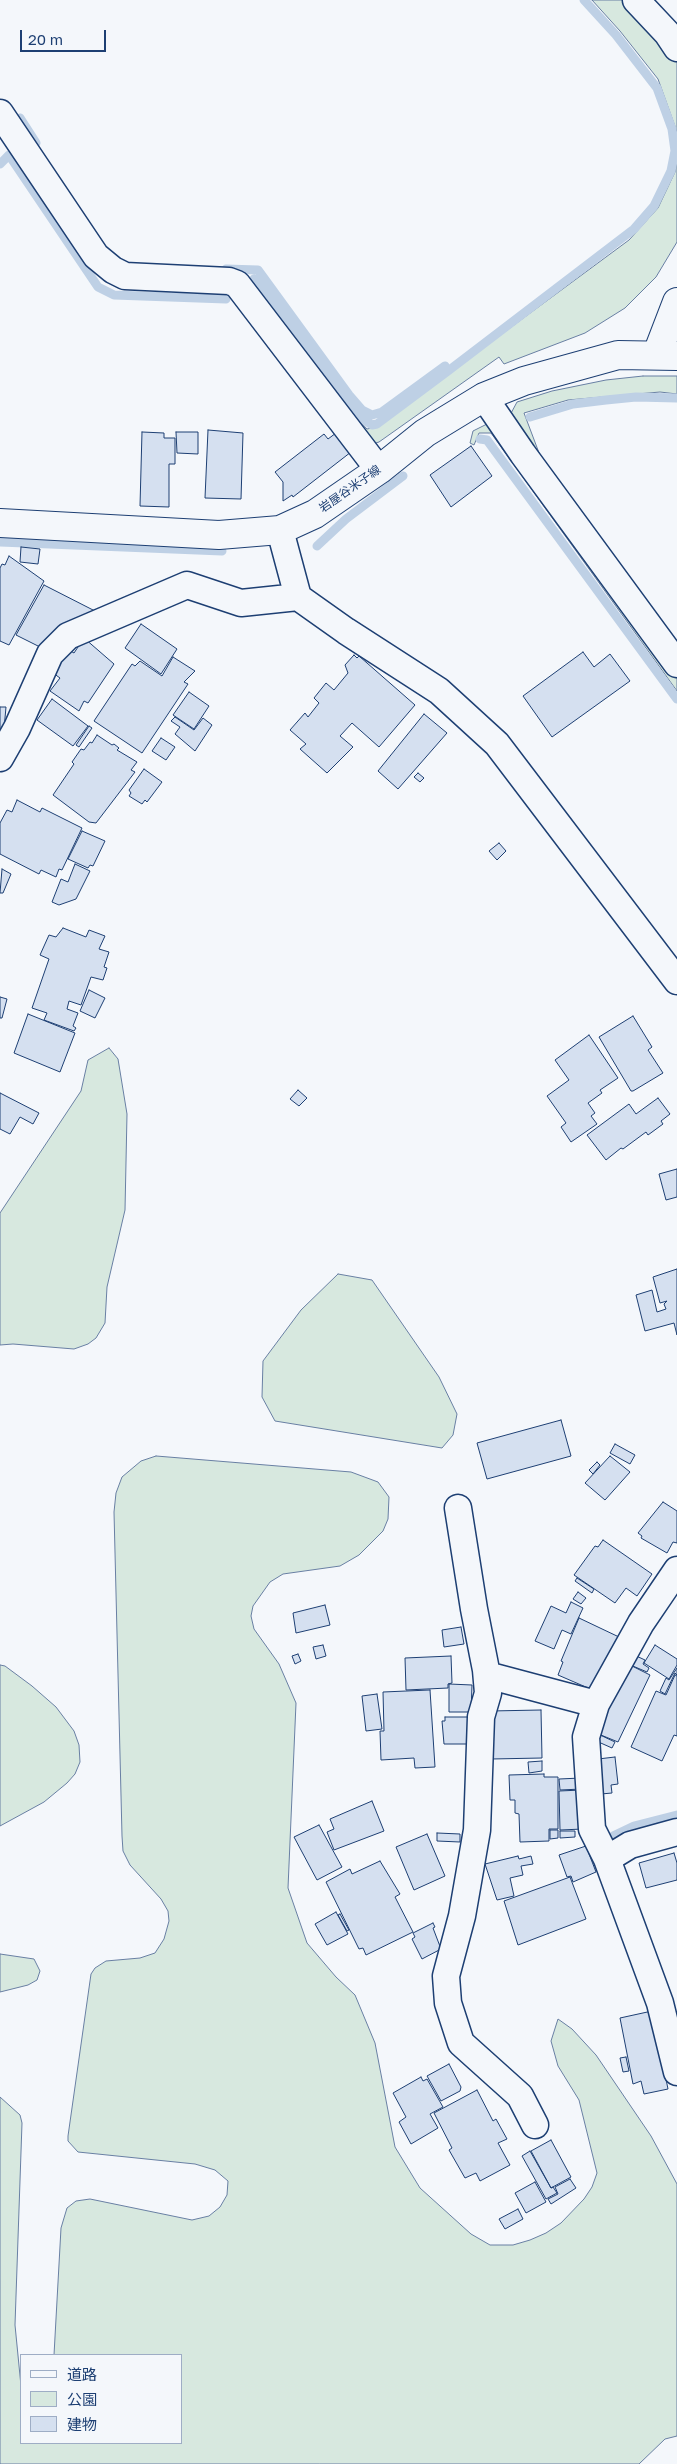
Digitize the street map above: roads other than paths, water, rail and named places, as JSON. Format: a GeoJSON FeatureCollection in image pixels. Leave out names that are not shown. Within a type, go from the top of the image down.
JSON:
{"type":"FeatureCollection","features":[{"type":"Feature","properties":{"kind":"main road"},"geometry":{"type":"LineString","coordinates":[[667,355],[677,302]]}},
{"type":"Feature","properties":{"kind":"main road","name":"岩屋谷米子線"},"geometry":{"type":"LineString","coordinates":[[0,523],[219,535],[280,530],[315,514],[379,470],[425,433],[484,397],[524,381],[618,355],[667,355]]}},
{"type":"Feature","properties":{"kind":"street"},"geometry":{"type":"LineString","coordinates":[[636,0],[667,33],[677,48]]}},
{"type":"Feature","properties":{"kind":"street"},"geometry":{"type":"LineString","coordinates":[[0,113],[96,256],[113,270],[125,276],[229,281],[236,284],[379,470]]}},
{"type":"Feature","properties":{"kind":"street"},"geometry":{"type":"LineString","coordinates":[[484,397],[523,454],[677,664]]}},
{"type":"Feature","properties":{"kind":"street"},"geometry":{"type":"LineString","coordinates":[[280,530],[298,597],[346,631],[439,691],[497,744],[677,981]]}},
{"type":"Feature","properties":{"kind":"street"},"geometry":{"type":"LineString","coordinates":[[0,758],[17,728],[50,654],[68,636],[187,585],[242,603],[298,597]]}},
{"type":"Feature","properties":{"kind":"street"},"geometry":{"type":"LineString","coordinates":[[458,1508],[474,1609],[487,1675],[488,1693],[481,1717],[477,1830],[462,1916],[446,1976],[448,2003],[460,2043],[520,2096],[535,2125]]}},
{"type":"Feature","properties":{"kind":"street"},"geometry":{"type":"LineString","coordinates":[[677,1570],[641,1623],[596,1704],[586,1737],[592,1830],[607,1859],[660,2003],[677,2072]]}},
{"type":"Feature","properties":{"kind":"street"},"geometry":{"type":"LineString","coordinates":[[487,1675],[596,1704]]}},
{"type":"Feature","properties":{"kind":"street"},"geometry":{"type":"LineString","coordinates":[[607,1859],[630,1845],[677,1832]]}},
{"type":"Feature","properties":{"kind":"waterway"},"geometry":{"type":"LineString","coordinates":[[254,279],[333,388],[361,418],[372,425],[377,424],[448,371],[634,229],[654,206],[671,171],[675,151],[672,129],[657,88],[616,35],[584,0]]}},
{"type":"Feature","properties":{"kind":"waterway"},"geometry":{"type":"LineString","coordinates":[[20,118],[36,143]]}},
{"type":"Feature","properties":{"kind":"waterway"},"geometry":{"type":"LineString","coordinates":[[0,164],[9,155],[98,287],[114,295],[226,299]]}},
{"type":"Feature","properties":{"kind":"waterway"},"geometry":{"type":"LineString","coordinates":[[226,269],[258,270],[349,395],[362,410],[372,415],[382,412],[445,366],[448,371]]}},
{"type":"Feature","properties":{"kind":"waterway"},"geometry":{"type":"LineString","coordinates":[[530,417],[573,404],[636,397],[677,398]]}},
{"type":"Feature","properties":{"kind":"waterway"},"geometry":{"type":"LineString","coordinates":[[480,439],[487,440],[677,699]]}},
{"type":"Feature","properties":{"kind":"waterway"},"geometry":{"type":"LineString","coordinates":[[317,546],[346,519],[403,476]]}},
{"type":"Feature","properties":{"kind":"waterway"},"geometry":{"type":"LineString","coordinates":[[0,542],[222,551]]}},
{"type":"Feature","properties":{"kind":"waterway"},"geometry":{"type":"LineString","coordinates":[[613,1836],[634,1826],[677,1815]]}}]}
